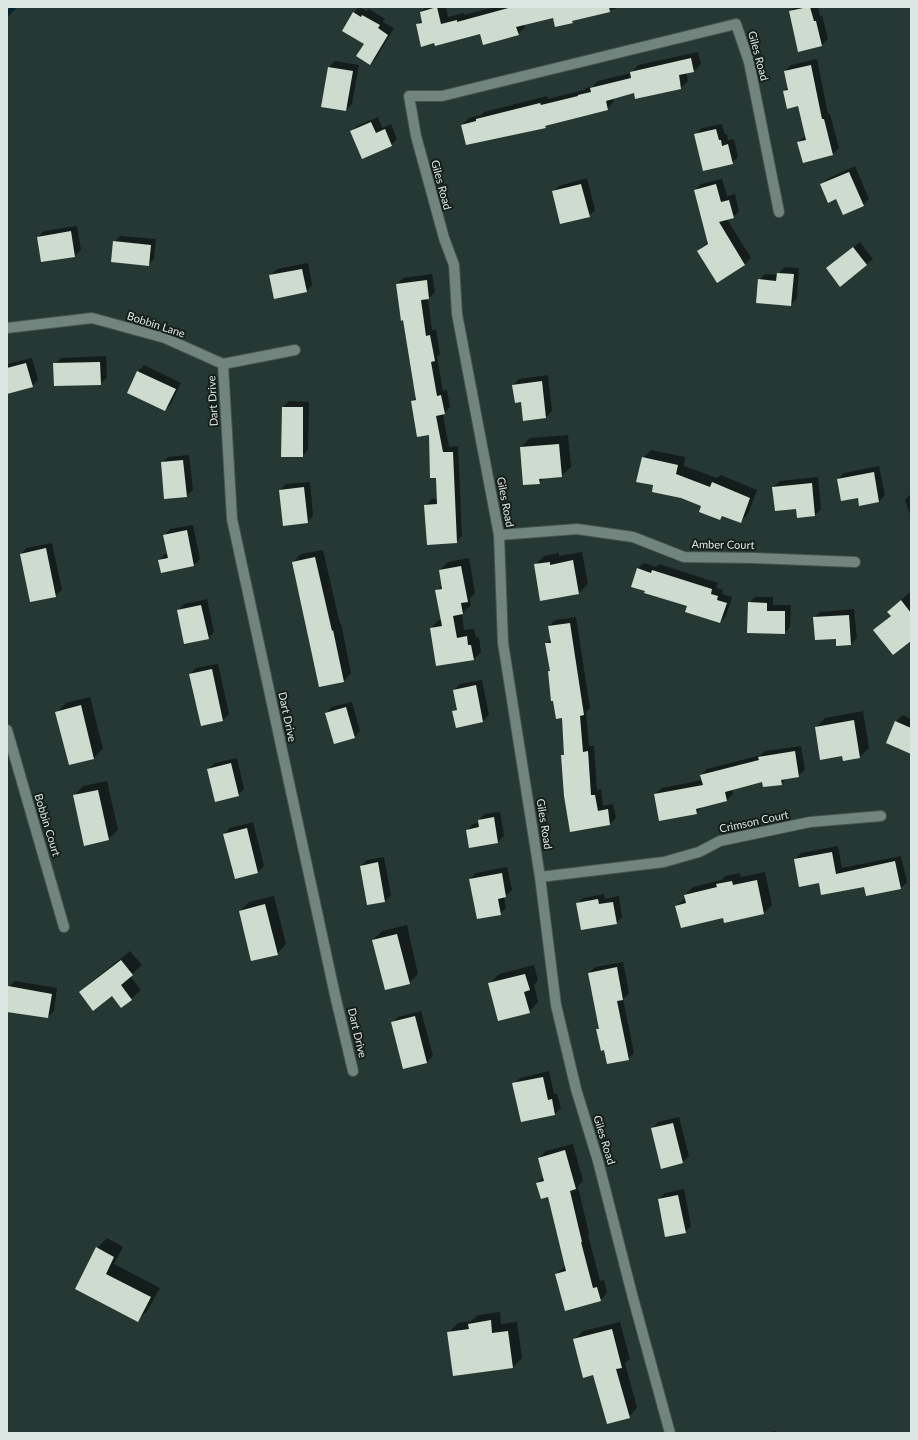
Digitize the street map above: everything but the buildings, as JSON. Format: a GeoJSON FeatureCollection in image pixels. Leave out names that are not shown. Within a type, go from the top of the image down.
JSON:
{"type":"FeatureCollection","features":[{"type":"Feature","properties":{"kind":"street","name":"Giles Road"},"geometry":{"type":"LineString","coordinates":[[670,1433],[633,1298],[598,1161],[574,1081],[556,1005],[540,877],[503,643],[499,535],[457,314],[454,265],[444,238],[416,136],[408,96],[442,96],[736,24],[749,62],[779,212]]}},
{"type":"Feature","properties":{"kind":"street","name":"Bobbin Lane"},"geometry":{"type":"LineString","coordinates":[[7,328],[92,318],[166,338],[223,364]]}},
{"type":"Feature","properties":{"kind":"street"},"geometry":{"type":"LineString","coordinates":[[223,364],[295,350]]}},
{"type":"Feature","properties":{"kind":"street","name":"Dart Drive"},"geometry":{"type":"LineString","coordinates":[[223,364],[232,519],[353,1071]]}},
{"type":"Feature","properties":{"kind":"street","name":"Amber Court"},"geometry":{"type":"LineString","coordinates":[[499,535],[577,529],[634,537],[684,557],[855,562]]}},
{"type":"Feature","properties":{"kind":"street","name":"Bobbin Court"},"geometry":{"type":"LineString","coordinates":[[7,730],[64,927]]}},
{"type":"Feature","properties":{"kind":"street","name":"Crimson Court"},"geometry":{"type":"LineString","coordinates":[[540,877],[664,862],[700,852],[720,841],[810,822],[881,816]]}},
{"type":"Feature","properties":{"kind":"waterway"},"geometry":{"type":"LineString","coordinates":[[7,14],[14,7]]}}]}
